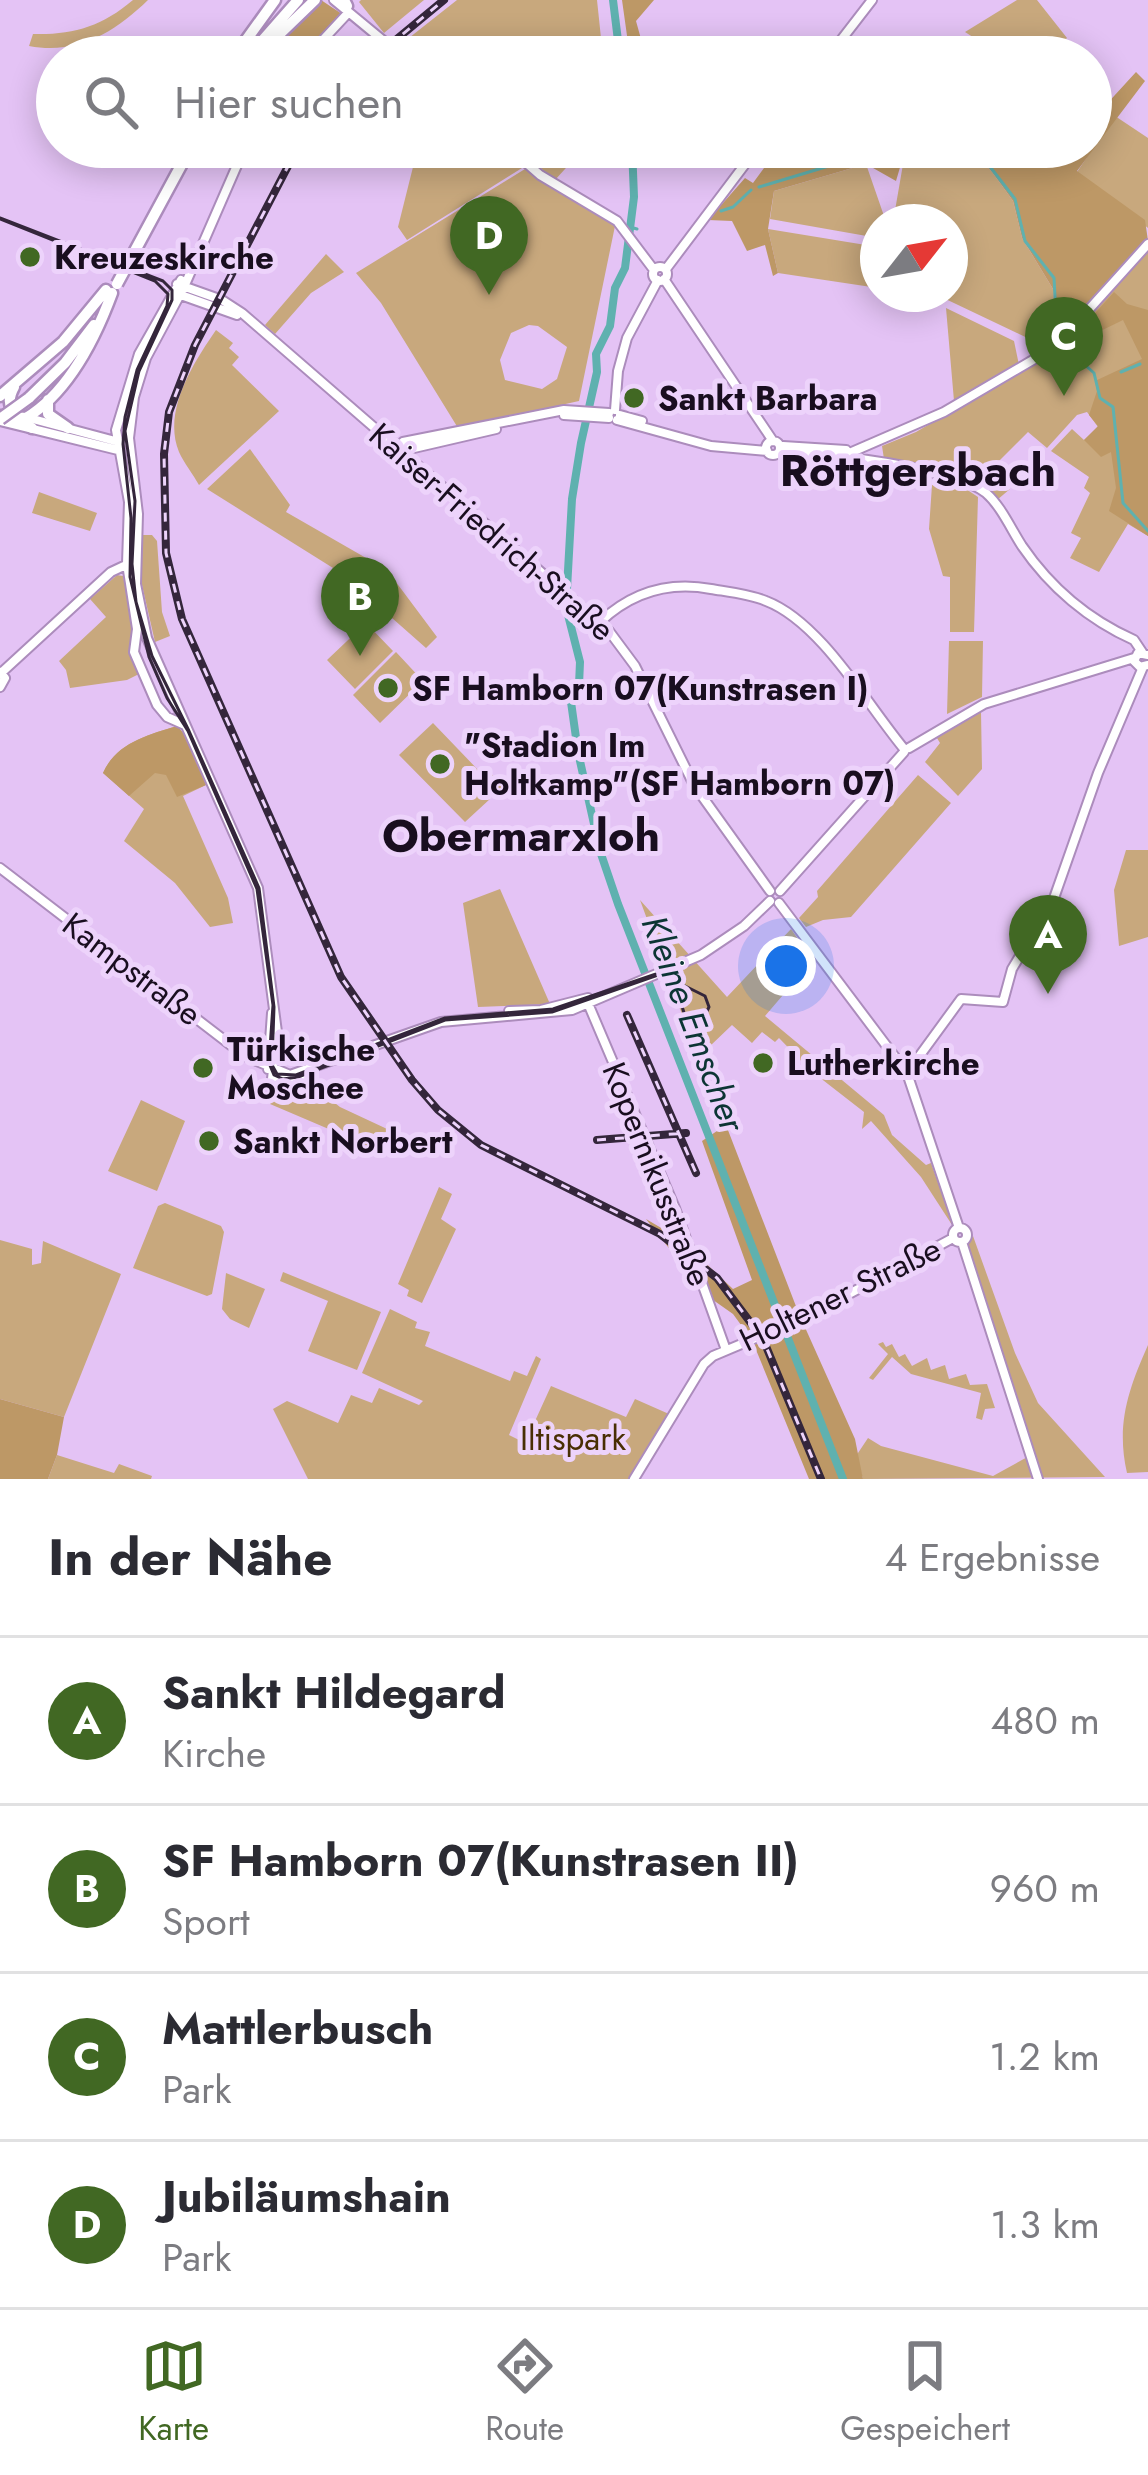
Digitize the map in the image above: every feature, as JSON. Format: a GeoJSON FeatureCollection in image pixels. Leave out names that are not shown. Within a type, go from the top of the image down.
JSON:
{"type":"FeatureCollection","features":[{"type":"Feature","properties":{"kind":"highway"},"geometry":{"type":"LineString","coordinates":[[255,36],[275,0]]}},
{"type":"Feature","properties":{"kind":"highway"},"geometry":{"type":"LineString","coordinates":[[261,36],[289,0]]}},
{"type":"Feature","properties":{"kind":"highway"},"geometry":{"type":"LineString","coordinates":[[268,36],[308,2]]}},
{"type":"Feature","properties":{"kind":"highway"},"geometry":{"type":"LineString","coordinates":[[10,417],[72,344],[111,287],[176,168]]}},
{"type":"Feature","properties":{"kind":"highway"},"geometry":{"type":"LineString","coordinates":[[0,396],[71,334],[111,287]]}},
{"type":"Feature","properties":{"kind":"highway"},"geometry":{"type":"LineString","coordinates":[[10,417],[48,400],[86,353],[111,287]]}},
{"type":"Feature","properties":{"kind":"highway"},"geometry":{"type":"LineString","coordinates":[[10,417],[9,400],[20,380]]}},
{"type":"Feature","properties":{"kind":"highway"},"geometry":{"type":"LineString","coordinates":[[48,400],[48,414],[68,428]]}},
{"type":"Feature","properties":{"kind":"street"},"geometry":{"type":"LineString","coordinates":[[844,36],[872,0]]}},
{"type":"Feature","properties":{"kind":"street"},"geometry":{"type":"LineString","coordinates":[[321,36],[343,4],[376,36]]}},
{"type":"Feature","properties":{"kind":"street"},"geometry":{"type":"LineString","coordinates":[[189,731],[158,706],[134,652],[137,628],[129,502],[117,426],[133,368],[189,270],[235,168]]}},
{"type":"Feature","properties":{"kind":"street"},"geometry":{"type":"LineString","coordinates":[[531,168],[624,228],[679,299],[772,447]]}},
{"type":"Feature","properties":{"kind":"street"},"geometry":{"type":"LineString","coordinates":[[614,415],[627,338],[660,273],[742,168]]}},
{"type":"Feature","properties":{"kind":"street"},"geometry":{"type":"LineString","coordinates":[[837,459],[944,412],[1034,361],[1070,332],[1148,244]]}},
{"type":"Feature","properties":{"kind":"street","name":"Kaiser-Friedrich-Straße"},"geometry":{"type":"LineString","coordinates":[[178,289],[234,306],[600,622],[628,654],[694,785],[907,1073],[959,1228],[967,1233],[958,1240]]}},
{"type":"Feature","properties":{"kind":"street"},"geometry":{"type":"LineString","coordinates":[[399,449],[581,412],[614,415],[711,446],[859,448]]}},
{"type":"Feature","properties":{"kind":"street"},"geometry":{"type":"LineString","coordinates":[[399,449],[404,442],[581,412]]}},
{"type":"Feature","properties":{"kind":"street"},"geometry":{"type":"LineString","coordinates":[[10,417],[122,443]]}},
{"type":"Feature","properties":{"kind":"street"},"geometry":{"type":"LineString","coordinates":[[10,417],[122,443],[130,456],[138,514],[131,564],[147,638],[258,888],[274,1005],[271,1071],[292,1081],[454,1014],[541,1010],[587,1001],[685,963],[731,936],[775,896],[923,739],[984,704],[1141,660]]}},
{"type":"Feature","properties":{"kind":"street"},"geometry":{"type":"LineString","coordinates":[[413,461],[415,447]]}},
{"type":"Feature","properties":{"kind":"street"},"geometry":{"type":"LineString","coordinates":[[772,447],[931,470],[974,484],[1058,590],[1129,639],[1141,660],[1053,901],[1012,969],[1003,1002],[962,998],[907,1073]]}},
{"type":"Feature","properties":{"kind":"street"},"geometry":{"type":"LineString","coordinates":[[1,677],[111,572],[131,564]]}},
{"type":"Feature","properties":{"kind":"street"},"geometry":{"type":"LineString","coordinates":[[600,622],[626,603],[668,586],[688,585],[769,602],[814,638],[904,755]]}},
{"type":"Feature","properties":{"kind":"street","name":"Kampstraße"},"geometry":{"type":"LineString","coordinates":[[0,868],[271,1071]]}},
{"type":"Feature","properties":{"kind":"street","name":"Kopernikusstraße"},"geometry":{"type":"LineString","coordinates":[[587,1001],[675,1208],[726,1350]]}},
{"type":"Feature","properties":{"kind":"street"},"geometry":{"type":"LineString","coordinates":[[958,1240],[1038,1479]]}},
{"type":"Feature","properties":{"kind":"street","name":"Holtener Straße"},"geometry":{"type":"LineString","coordinates":[[726,1350],[791,1324],[958,1240]]}},
{"type":"Feature","properties":{"kind":"street"},"geometry":{"type":"LineString","coordinates":[[634,1479],[704,1364],[726,1350]]}},
{"type":"Feature","properties":{"kind":"green space"},"geometry":{"type":"Polygon","coordinates":[[[133,0],[148,0],[99,36],[36,36],[36,47],[29,46],[33,34],[86,28],[133,0]]]}},
{"type":"Feature","properties":{"kind":"green space"},"geometry":{"type":"Polygon","coordinates":[[[361,0],[424,0],[384,33],[361,0]]]}},
{"type":"Feature","properties":{"kind":"green space"},"geometry":{"type":"Polygon","coordinates":[[[457,0],[597,0],[601,36],[411,36],[457,0]]]}},
{"type":"Feature","properties":{"kind":"green space"},"geometry":{"type":"Polygon","coordinates":[[[1017,0],[1037,0],[1065,36],[971,36],[965,32],[1017,0]]]}},
{"type":"Feature","properties":{"kind":"green space"},"geometry":{"type":"Polygon","coordinates":[[[1115,116],[1148,138],[1148,228],[1077,172],[1080,168],[1112,168],[1115,116]]]}},
{"type":"Feature","properties":{"kind":"green space"},"geometry":{"type":"Polygon","coordinates":[[[413,168],[522,168],[407,240],[398,227],[413,168]]]}},
{"type":"Feature","properties":{"kind":"green space"},"geometry":{"type":"Polygon","coordinates":[[[541,168],[566,168],[555,180],[541,168]]]}},
{"type":"Feature","properties":{"kind":"green space"},"geometry":{"type":"Polygon","coordinates":[[[852,168],[867,168],[880,204],[860,204],[860,235],[770,219],[774,191],[852,168]]]}},
{"type":"Feature","properties":{"kind":"green space"},"geometry":{"type":"Polygon","coordinates":[[[902,168],[988,168],[992,172],[1013,201],[1022,238],[1053,289],[1055,310],[1042,345],[968,310],[968,204],[896,204],[902,168]]]}},
{"type":"Feature","properties":{"kind":"green space"},"geometry":{"type":"Polygon","coordinates":[[[525,169],[615,226],[579,401],[458,428],[381,303],[356,273],[525,169]],[[538,326],[511,333],[500,360],[505,380],[542,389],[557,379],[567,347],[538,326]]]}},
{"type":"Feature","properties":{"kind":"green space"},"geometry":{"type":"Polygon","coordinates":[[[768,229],[860,244],[860,285],[778,273],[768,229]]]}},
{"type":"Feature","properties":{"kind":"green space"},"geometry":{"type":"Polygon","coordinates":[[[1148,246],[1148,536],[1128,524],[1099,572],[1070,558],[1081,538],[1071,533],[1090,493],[1084,488],[1089,477],[1051,451],[1072,429],[1084,440],[1098,427],[1087,412],[1077,415],[1047,448],[1028,432],[997,463],[996,476],[1010,489],[997,500],[964,474],[884,459],[882,446],[916,432],[1031,365],[1148,246]]]}},
{"type":"Feature","properties":{"kind":"green space"},"geometry":{"type":"Polygon","coordinates":[[[326,254],[344,272],[311,293],[275,334],[265,325],[326,254]]]}},
{"type":"Feature","properties":{"kind":"green space"},"geometry":{"type":"Polygon","coordinates":[[[946,312],[1014,341],[1019,365],[954,401],[946,312]]]}},
{"type":"Feature","properties":{"kind":"green space"},"geometry":{"type":"Polygon","coordinates":[[[216,330],[233,343],[229,348],[239,357],[232,365],[279,411],[199,485],[179,452],[175,420],[183,388],[216,330]]]}},
{"type":"Feature","properties":{"kind":"green space"},"geometry":{"type":"Polygon","coordinates":[[[250,449],[290,505],[286,512],[387,570],[437,637],[426,648],[341,573],[207,489],[250,449]]]}},
{"type":"Feature","properties":{"kind":"green space"},"geometry":{"type":"Polygon","coordinates":[[[932,485],[960,485],[978,497],[974,632],[950,632],[950,577],[943,576],[929,529],[932,485]]]}},
{"type":"Feature","properties":{"kind":"green space"},"geometry":{"type":"Polygon","coordinates":[[[39,492],[97,513],[90,531],[32,513],[39,492]]]}},
{"type":"Feature","properties":{"kind":"green space"},"geometry":{"type":"Polygon","coordinates":[[[142,535],[152,535],[157,541],[162,612],[170,636],[155,642],[142,585],[142,535]]]}},
{"type":"Feature","properties":{"kind":"green space"},"geometry":{"type":"Polygon","coordinates":[[[117,575],[123,576],[133,624],[130,646],[139,674],[70,688],[59,661],[106,617],[90,599],[117,575]]]}},
{"type":"Feature","properties":{"kind":"green space"},"geometry":{"type":"Polygon","coordinates":[[[366,623],[393,651],[355,689],[327,660],[366,623]]]}},
{"type":"Feature","properties":{"kind":"green space"},"geometry":{"type":"Polygon","coordinates":[[[949,641],[983,641],[982,697],[947,714],[949,641]]]}},
{"type":"Feature","properties":{"kind":"green space","name":"SF Hamborn 07(Kunstrasen I)"},"geometry":{"type":"Polygon","coordinates":[[[396,652],[423,681],[380,723],[353,695],[396,652]]]}},
{"type":"Feature","properties":{"kind":"green space"},"geometry":{"type":"Polygon","coordinates":[[[981,712],[982,769],[958,796],[925,762],[940,743],[937,738],[981,712]]]}},
{"type":"Feature","properties":{"kind":"green space","name":"\"Stadion Im Holtkamp\"(SF Hamborn 07)"},"geometry":{"type":"Polygon","coordinates":[[[433,723],[481,773],[461,793],[488,770],[503,787],[465,822],[399,755],[433,723]]]}},
{"type":"Feature","properties":{"kind":"green space"},"geometry":{"type":"Polygon","coordinates":[[[177,726],[206,785],[183,796],[228,898],[233,923],[210,927],[175,883],[124,841],[144,809],[103,773],[124,747],[177,726]]]}},
{"type":"Feature","properties":{"kind":"green space"},"geometry":{"type":"Polygon","coordinates":[[[918,775],[951,803],[851,917],[806,927],[799,918],[818,897],[817,891],[918,775]]]}},
{"type":"Feature","properties":{"kind":"green space"},"geometry":{"type":"Polygon","coordinates":[[[1126,850],[1148,850],[1148,937],[1119,946],[1114,890],[1126,850]]]}},
{"type":"Feature","properties":{"kind":"green space"},"geometry":{"type":"Polygon","coordinates":[[[500,889],[550,1004],[478,1007],[463,903],[500,889]]]}},
{"type":"Feature","properties":{"kind":"green space"},"geometry":{"type":"Polygon","coordinates":[[[640,900],[727,997],[791,929],[813,960],[765,1016],[884,1115],[892,1135],[926,1165],[931,1163],[954,1228],[921,1177],[871,1121],[862,1129],[864,1112],[810,1070],[779,1038],[775,1042],[762,1032],[752,1043],[732,1025],[709,1047],[714,1059],[709,1061],[704,1051],[697,1055],[640,900]]]}},
{"type":"Feature","properties":{"kind":"green space"},"geometry":{"type":"Polygon","coordinates":[[[305,1080],[340,1107],[400,1135],[392,1156],[270,1104],[278,1088],[305,1080]]]}},
{"type":"Feature","properties":{"kind":"green space"},"geometry":{"type":"Polygon","coordinates":[[[141,1100],[185,1121],[157,1191],[108,1171],[141,1100]]]}},
{"type":"Feature","properties":{"kind":"green space"},"geometry":{"type":"Polygon","coordinates":[[[439,1187],[452,1194],[441,1219],[456,1229],[422,1303],[407,1296],[409,1290],[398,1284],[439,1187]]]}},
{"type":"Feature","properties":{"kind":"green space"},"geometry":{"type":"Polygon","coordinates":[[[165,1203],[221,1226],[224,1232],[212,1294],[133,1268],[158,1206],[165,1203]]]}},
{"type":"Feature","properties":{"kind":"green space"},"geometry":{"type":"Polygon","coordinates":[[[973,1236],[1038,1403],[1105,1477],[863,1479],[856,1456],[868,1438],[881,1446],[993,1476],[1031,1455],[965,1244],[973,1236]]]}},
{"type":"Feature","properties":{"kind":"green space"},"geometry":{"type":"Polygon","coordinates":[[[0,1240],[32,1249],[32,1265],[41,1263],[43,1241],[121,1274],[64,1417],[0,1399],[0,1240]]]}},
{"type":"Feature","properties":{"kind":"green space"},"geometry":{"type":"Polygon","coordinates":[[[283,1272],[381,1312],[357,1370],[308,1351],[328,1301],[280,1281],[283,1272]]]}},
{"type":"Feature","properties":{"kind":"green space"},"geometry":{"type":"Polygon","coordinates":[[[226,1273],[265,1289],[249,1328],[222,1309],[226,1273]]]}},
{"type":"Feature","properties":{"kind":"green space","name":"Iltispark"},"geometry":{"type":"Polygon","coordinates":[[[390,1309],[417,1322],[415,1328],[430,1332],[425,1346],[510,1381],[514,1371],[527,1376],[536,1356],[541,1359],[509,1435],[525,1443],[551,1386],[626,1417],[635,1399],[669,1414],[628,1479],[308,1479],[273,1409],[287,1401],[338,1423],[351,1395],[372,1403],[379,1388],[419,1405],[423,1401],[362,1373],[390,1309]]]}},
{"type":"Feature","properties":{"kind":"green space"},"geometry":{"type":"Polygon","coordinates":[[[883,1342],[886,1347],[892,1344],[899,1357],[905,1354],[912,1366],[927,1358],[931,1370],[945,1365],[949,1379],[966,1374],[970,1385],[987,1384],[995,1408],[985,1409],[982,1420],[976,1418],[981,1393],[911,1374],[892,1357],[873,1380],[869,1378],[888,1354],[878,1344],[883,1342]]]}},
{"type":"Feature","properties":{"kind":"green space"},"geometry":{"type":"Polygon","coordinates":[[[1148,1345],[1148,1472],[1127,1473],[1126,1408],[1148,1345]]]}},
{"type":"Feature","properties":{"kind":"green space"},"geometry":{"type":"Polygon","coordinates":[[[57,1455],[114,1473],[119,1464],[152,1476],[48,1479],[57,1455]]]}},
{"type":"Feature","properties":{"kind":"shaded area"},"geometry":{"type":"Polygon","coordinates":[[[321,0],[342,14],[323,36],[282,36],[321,0]]]}},
{"type":"Feature","properties":{"kind":"shaded area"},"geometry":{"type":"Polygon","coordinates":[[[622,0],[654,0],[636,21],[640,36],[627,36],[622,0]]]}},
{"type":"Feature","properties":{"kind":"shaded area"},"geometry":{"type":"Polygon","coordinates":[[[1136,72],[1145,81],[1112,125],[1112,98],[1136,72]]]}},
{"type":"Feature","properties":{"kind":"shaded area"},"geometry":{"type":"Polygon","coordinates":[[[764,168],[852,168],[774,191],[768,229],[778,273],[773,276],[765,245],[747,251],[732,221],[708,220],[745,178],[753,183],[764,168]]]}},
{"type":"Feature","properties":{"kind":"shaded area"},"geometry":{"type":"Polygon","coordinates":[[[873,168],[900,168],[896,181],[873,168]]]}},
{"type":"Feature","properties":{"kind":"shaded area"},"geometry":{"type":"Polygon","coordinates":[[[988,168],[1079,168],[1077,171],[1145,220],[1148,241],[1047,349],[1042,345],[1055,310],[1053,289],[1022,238],[1013,201],[988,168]]]}},
{"type":"Feature","properties":{"kind":"shaded area"},"geometry":{"type":"Polygon","coordinates":[[[1114,292],[1127,304],[1148,310],[1148,536],[1109,511],[1116,488],[1111,452],[1101,457],[1084,440],[1098,426],[1089,415],[1097,391],[1095,381],[1142,359],[1123,320],[1074,344],[1071,340],[1114,292]]]}},
{"type":"Feature","properties":{"kind":"shaded area"},"geometry":{"type":"Polygon","coordinates":[[[177,726],[206,785],[177,797],[166,775],[155,773],[129,796],[103,773],[124,747],[177,726]]]}},
{"type":"Feature","properties":{"kind":"shaded area"},"geometry":{"type":"Polygon","coordinates":[[[726,1125],[799,1314],[855,1439],[863,1479],[809,1479],[752,1340],[733,1314],[706,1295],[646,1219],[680,1239],[733,1289],[752,1280],[702,1141],[726,1125]]]}},
{"type":"Feature","properties":{"kind":"shaded area"},"geometry":{"type":"Polygon","coordinates":[[[0,1399],[64,1417],[48,1479],[0,1479],[0,1399]]]}},
{"type":"Feature","properties":{"kind":"waterway","name":"Kleine Emscher"},"geometry":{"type":"LineString","coordinates":[[613,0],[617,36]]}},
{"type":"Feature","properties":{"kind":"waterway","name":"Kleine Emscher"},"geometry":{"type":"LineString","coordinates":[[633,168],[625,268],[615,288],[610,326],[596,354],[597,372],[572,499],[566,607],[580,662],[579,685],[571,702],[578,752],[600,851],[618,904],[843,1479]]}},
{"type":"Feature","properties":{"kind":"waterway","name":"Röttgersbach"},"geometry":{"type":"LineString","coordinates":[[759,187],[822,168]]}},
{"type":"Feature","properties":{"kind":"waterway","name":"Röttgersbach"},"geometry":{"type":"LineString","coordinates":[[991,168],[1015,199],[1025,241],[1054,278],[1057,333]]}},
{"type":"Feature","properties":{"kind":"waterway","name":"Röttgersbach"},"geometry":{"type":"LineString","coordinates":[[721,211],[733,207],[751,190]]}},
{"type":"Feature","properties":{"kind":"waterway","name":"Röttgersbach"},"geometry":{"type":"LineString","coordinates":[[630,227],[637,229]]}},
{"type":"Feature","properties":{"kind":"waterway","name":"Röttgersbach"},"geometry":{"type":"LineString","coordinates":[[1066,348],[1094,373],[1100,398],[1113,407],[1123,503],[1148,531]]}},
{"type":"Feature","properties":{"kind":"waterway"},"geometry":{"type":"LineString","coordinates":[[1121,372],[1140,364]]}},
{"type":"Feature","properties":{"kind":"tram line"},"geometry":{"type":"LineString","coordinates":[[0,218],[163,281],[172,290],[172,300],[139,371],[125,431],[135,501],[132,564],[136,602],[152,656],[189,731],[259,888],[274,1007],[272,1065],[277,1074],[296,1075],[445,1018],[553,1009],[659,973],[705,996],[709,1007],[704,1017],[685,1016],[675,984],[658,975],[552,1012],[445,1020],[298,1077],[274,1075],[269,1063],[273,1005],[257,889],[188,731],[149,657],[130,577],[131,518],[123,444],[125,417],[137,370],[167,306],[168,294],[155,281],[0,219]]}},
{"type":"Feature","properties":{"kind":"railway"},"geometry":{"type":"LineString","coordinates":[[400,36],[444,0]]}},
{"type":"Feature","properties":{"kind":"railway"},"geometry":{"type":"LineString","coordinates":[[287,168],[195,345],[169,412],[164,454],[166,553],[182,619],[341,977],[412,1080],[438,1110],[481,1145],[660,1234],[717,1278],[763,1339],[821,1479]]}},
{"type":"Feature","properties":{"kind":"railway"},"geometry":{"type":"LineString","coordinates":[[627,1015],[696,1173]]}},
{"type":"Feature","properties":{"kind":"railway"},"geometry":{"type":"LineString","coordinates":[[597,1140],[686,1133]]}},
{"type":"Feature","properties":{"kind":"place","name":"Kreuzeskirche"},"geometry":{"type":"Point","coordinates":[30,257]}},
{"type":"Feature","properties":{"kind":"place","name":"Jubiläumshain"},"geometry":{"type":"Point","coordinates":[489,295]}},
{"type":"Feature","properties":{"kind":"place","name":"Mattlerbusch"},"geometry":{"type":"Point","coordinates":[1064,396]}},
{"type":"Feature","properties":{"kind":"place","name":"Sankt Barbara"},"geometry":{"type":"Point","coordinates":[634,398]}},
{"type":"Feature","properties":{"kind":"place","name":"SF Hamborn 07(Kunstrasen II)"},"geometry":{"type":"Point","coordinates":[360,656]}},
{"type":"Feature","properties":{"kind":"place","name":"SF Hamborn 07(Kunstrasen I)"},"geometry":{"type":"Point","coordinates":[388,688]}},
{"type":"Feature","properties":{"kind":"place","name":"\"Stadion Im Holtkamp\"(SF Hamborn 07)"},"geometry":{"type":"Point","coordinates":[440,764]}},
{"type":"Feature","properties":{"kind":"place","name":"Sankt Hildegard"},"geometry":{"type":"Point","coordinates":[1048,994]}},
{"type":"Feature","properties":{"kind":"place","name":"Lutherkirche"},"geometry":{"type":"Point","coordinates":[763,1063]}},
{"type":"Feature","properties":{"kind":"place","name":"Türkische Moschee"},"geometry":{"type":"Point","coordinates":[203,1068]}},
{"type":"Feature","properties":{"kind":"place","name":"Sankt Norbert"},"geometry":{"type":"Point","coordinates":[209,1141]}},
{"type":"Feature","properties":{"kind":"district","name":"Röttgersbach"},"geometry":{"type":"Point","coordinates":[918,470]}},
{"type":"Feature","properties":{"kind":"district","name":"Obermarxloh"},"geometry":{"type":"Point","coordinates":[521,835]}}]}
